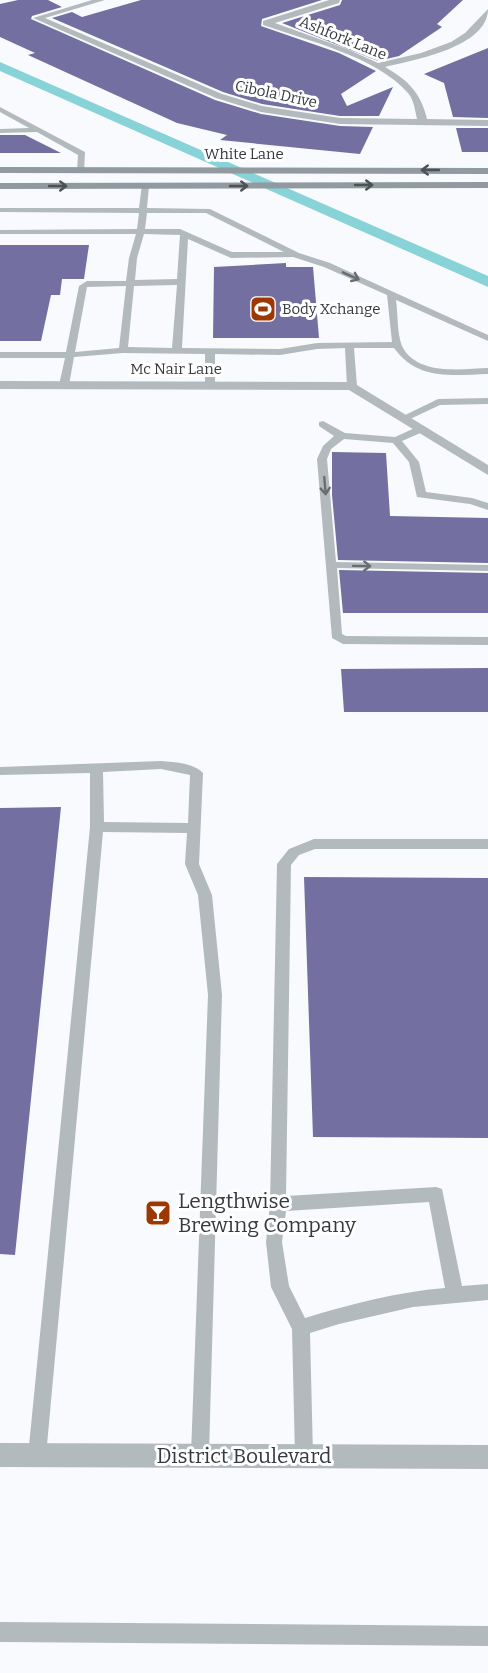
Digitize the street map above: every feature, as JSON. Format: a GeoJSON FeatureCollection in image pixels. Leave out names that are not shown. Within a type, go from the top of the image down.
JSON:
{"type":"FeatureCollection","features":[{"type":"Feature","properties":{"kind":"main road","name":"White Lane"},"geometry":{"type":"LineString","coordinates":[[0,186],[149,186],[177,178],[302,169],[488,171]]}},
{"type":"Feature","properties":{"kind":"main road","name":"White Lane"},"geometry":{"type":"LineString","coordinates":[[0,170],[81,170],[305,186],[488,185]]}},
{"type":"Feature","properties":{"kind":"street","name":"Cibola Drive"},"geometry":{"type":"LineString","coordinates":[[101,0],[37,18],[219,96],[250,106],[285,114],[340,121],[488,123]]}},
{"type":"Feature","properties":{"kind":"street","name":"Ashfork Lane"},"geometry":{"type":"LineString","coordinates":[[333,0],[336,1],[266,23],[377,66],[404,83],[418,103],[423,123]]}},
{"type":"Feature","properties":{"kind":"street"},"geometry":{"type":"LineString","coordinates":[[377,66],[453,44],[476,29],[488,12]]}},
{"type":"Feature","properties":{"kind":"street","name":"Mc Nair Lane"},"geometry":{"type":"LineString","coordinates":[[0,385],[352,386]]}},
{"type":"Feature","properties":{"kind":"street"},"geometry":{"type":"LineString","coordinates":[[352,386],[488,471]]}},
{"type":"Feature","properties":{"kind":"street","name":"District Boulevard"},"geometry":{"type":"LineString","coordinates":[[0,1455],[200,1454],[488,1457]]}},
{"type":"Feature","properties":{"kind":"lane"},"geometry":{"type":"LineString","coordinates":[[0,109],[82,154],[81,170]]}},
{"type":"Feature","properties":{"kind":"lane"},"geometry":{"type":"LineString","coordinates":[[0,131],[39,130]]}},
{"type":"Feature","properties":{"kind":"lane"},"geometry":{"type":"LineString","coordinates":[[123,350],[133,258],[141,231],[149,186]]}},
{"type":"Feature","properties":{"kind":"lane"},"geometry":{"type":"LineString","coordinates":[[0,210],[207,211],[296,255],[327,265],[488,338]]}},
{"type":"Feature","properties":{"kind":"lane"},"geometry":{"type":"LineString","coordinates":[[0,232],[184,233],[231,255],[296,255]]}},
{"type":"Feature","properties":{"kind":"lane"},"geometry":{"type":"LineString","coordinates":[[177,350],[184,233]]}},
{"type":"Feature","properties":{"kind":"lane"},"geometry":{"type":"LineString","coordinates":[[64,385],[83,286],[130,281],[181,282]]}},
{"type":"Feature","properties":{"kind":"lane"},"geometry":{"type":"LineString","coordinates":[[390,294],[397,345],[402,355],[426,370],[488,371]]}},
{"type":"Feature","properties":{"kind":"lane"},"geometry":{"type":"LineString","coordinates":[[349,345],[352,386]]}},
{"type":"Feature","properties":{"kind":"lane"},"geometry":{"type":"LineString","coordinates":[[0,356],[68,355],[123,350],[280,352],[312,346],[397,345]]}},
{"type":"Feature","properties":{"kind":"lane"},"geometry":{"type":"LineString","coordinates":[[210,351],[210,386]]}},
{"type":"Feature","properties":{"kind":"lane"},"geometry":{"type":"LineString","coordinates":[[404,418],[438,402],[488,402]]}},
{"type":"Feature","properties":{"kind":"lane"},"geometry":{"type":"LineString","coordinates":[[323,424],[341,436],[396,440],[421,429]]}},
{"type":"Feature","properties":{"kind":"lane"},"geometry":{"type":"LineString","coordinates":[[341,436],[327,448],[322,459],[336,635],[348,641],[488,641]]}},
{"type":"Feature","properties":{"kind":"lane"},"geometry":{"type":"LineString","coordinates":[[396,440],[414,462],[421,495],[429,498],[472,501],[488,507]]}},
{"type":"Feature","properties":{"kind":"lane"},"geometry":{"type":"LineString","coordinates":[[331,565],[488,568]]}},
{"type":"Feature","properties":{"kind":"lane"},"geometry":{"type":"LineString","coordinates":[[0,771],[182,766],[197,773],[192,864],[205,895],[215,995],[200,1454]]}},
{"type":"Feature","properties":{"kind":"lane"},"geometry":{"type":"LineString","coordinates":[[37,1456],[97,827],[96,768]]}},
{"type":"Feature","properties":{"kind":"lane"},"geometry":{"type":"LineString","coordinates":[[97,827],[194,828]]}},
{"type":"Feature","properties":{"kind":"lane"},"geometry":{"type":"LineString","coordinates":[[304,1456],[301,1328],[280,1287],[274,1242],[278,1204],[284,864],[294,852],[314,844],[488,844]]}},
{"type":"Feature","properties":{"kind":"lane"},"geometry":{"type":"LineString","coordinates":[[278,1204],[436,1194],[455,1295]]}},
{"type":"Feature","properties":{"kind":"lane"},"geometry":{"type":"LineString","coordinates":[[301,1328],[339,1316],[413,1299],[488,1292]]}},
{"type":"Feature","properties":{"kind":"lane"},"geometry":{"type":"LineString","coordinates":[[0,1632],[488,1636]]}},
{"type":"Feature","properties":{"kind":"building"},"geometry":{"type":"Polygon","coordinates":[[[18,0],[48,0],[62,7],[32,16],[31,19],[215,100],[261,114],[340,126],[373,127],[360,154],[220,140],[227,135],[177,123],[28,55],[35,53],[0,37],[0,4],[18,0]]]}},
{"type":"Feature","properties":{"kind":"building"},"geometry":{"type":"Polygon","coordinates":[[[141,0],[322,0],[262,19],[261,26],[339,53],[376,71],[341,94],[347,106],[393,87],[379,116],[340,116],[262,104],[223,92],[52,18],[72,12],[82,17],[141,0]]]}},
{"type":"Feature","properties":{"kind":"building"},"geometry":{"type":"Polygon","coordinates":[[[342,0],[463,0],[437,24],[442,27],[399,56],[378,61],[282,23],[340,5],[342,0]]]}},
{"type":"Feature","properties":{"kind":"building"},"geometry":{"type":"Polygon","coordinates":[[[488,48],[488,118],[453,117],[444,83],[424,74],[488,48]]]}},
{"type":"Feature","properties":{"kind":"building"},"geometry":{"type":"Polygon","coordinates":[[[456,128],[488,128],[488,152],[462,152],[456,128]]]}},
{"type":"Feature","properties":{"kind":"building"},"geometry":{"type":"Polygon","coordinates":[[[0,135],[25,135],[61,153],[0,153],[0,135]]]}},
{"type":"Feature","properties":{"kind":"building"},"geometry":{"type":"Polygon","coordinates":[[[0,245],[89,245],[84,279],[62,279],[60,295],[51,295],[41,341],[0,341],[0,245]]]}},
{"type":"Feature","properties":{"kind":"building"},"geometry":{"type":"Polygon","coordinates":[[[286,263],[286,267],[313,267],[319,338],[213,338],[214,267],[286,263]]]}},
{"type":"Feature","properties":{"kind":"building"},"geometry":{"type":"Polygon","coordinates":[[[332,452],[386,453],[390,516],[488,518],[488,563],[338,560],[332,495],[332,452]]]}},
{"type":"Feature","properties":{"kind":"building"},"geometry":{"type":"Polygon","coordinates":[[[339,570],[488,573],[488,613],[343,613],[339,570]]]}},
{"type":"Feature","properties":{"kind":"building"},"geometry":{"type":"Polygon","coordinates":[[[488,668],[488,712],[344,712],[341,669],[488,668]]]}},
{"type":"Feature","properties":{"kind":"building"},"geometry":{"type":"Polygon","coordinates":[[[61,807],[15,1255],[0,1254],[0,808],[61,807]]]}},
{"type":"Feature","properties":{"kind":"building"},"geometry":{"type":"Polygon","coordinates":[[[304,877],[488,878],[488,1138],[313,1137],[304,877]]]}},
{"type":"Feature","properties":{"kind":"waterway"},"geometry":{"type":"LineString","coordinates":[[0,66],[488,282]]}},
{"type":"Feature","properties":{"kind":"place","name":"Body Xchange"},"geometry":{"type":"Point","coordinates":[263,309]}},
{"type":"Feature","properties":{"kind":"place","name":"Lengthwise Brewing Company"},"geometry":{"type":"Point","coordinates":[158,1213]}}]}
